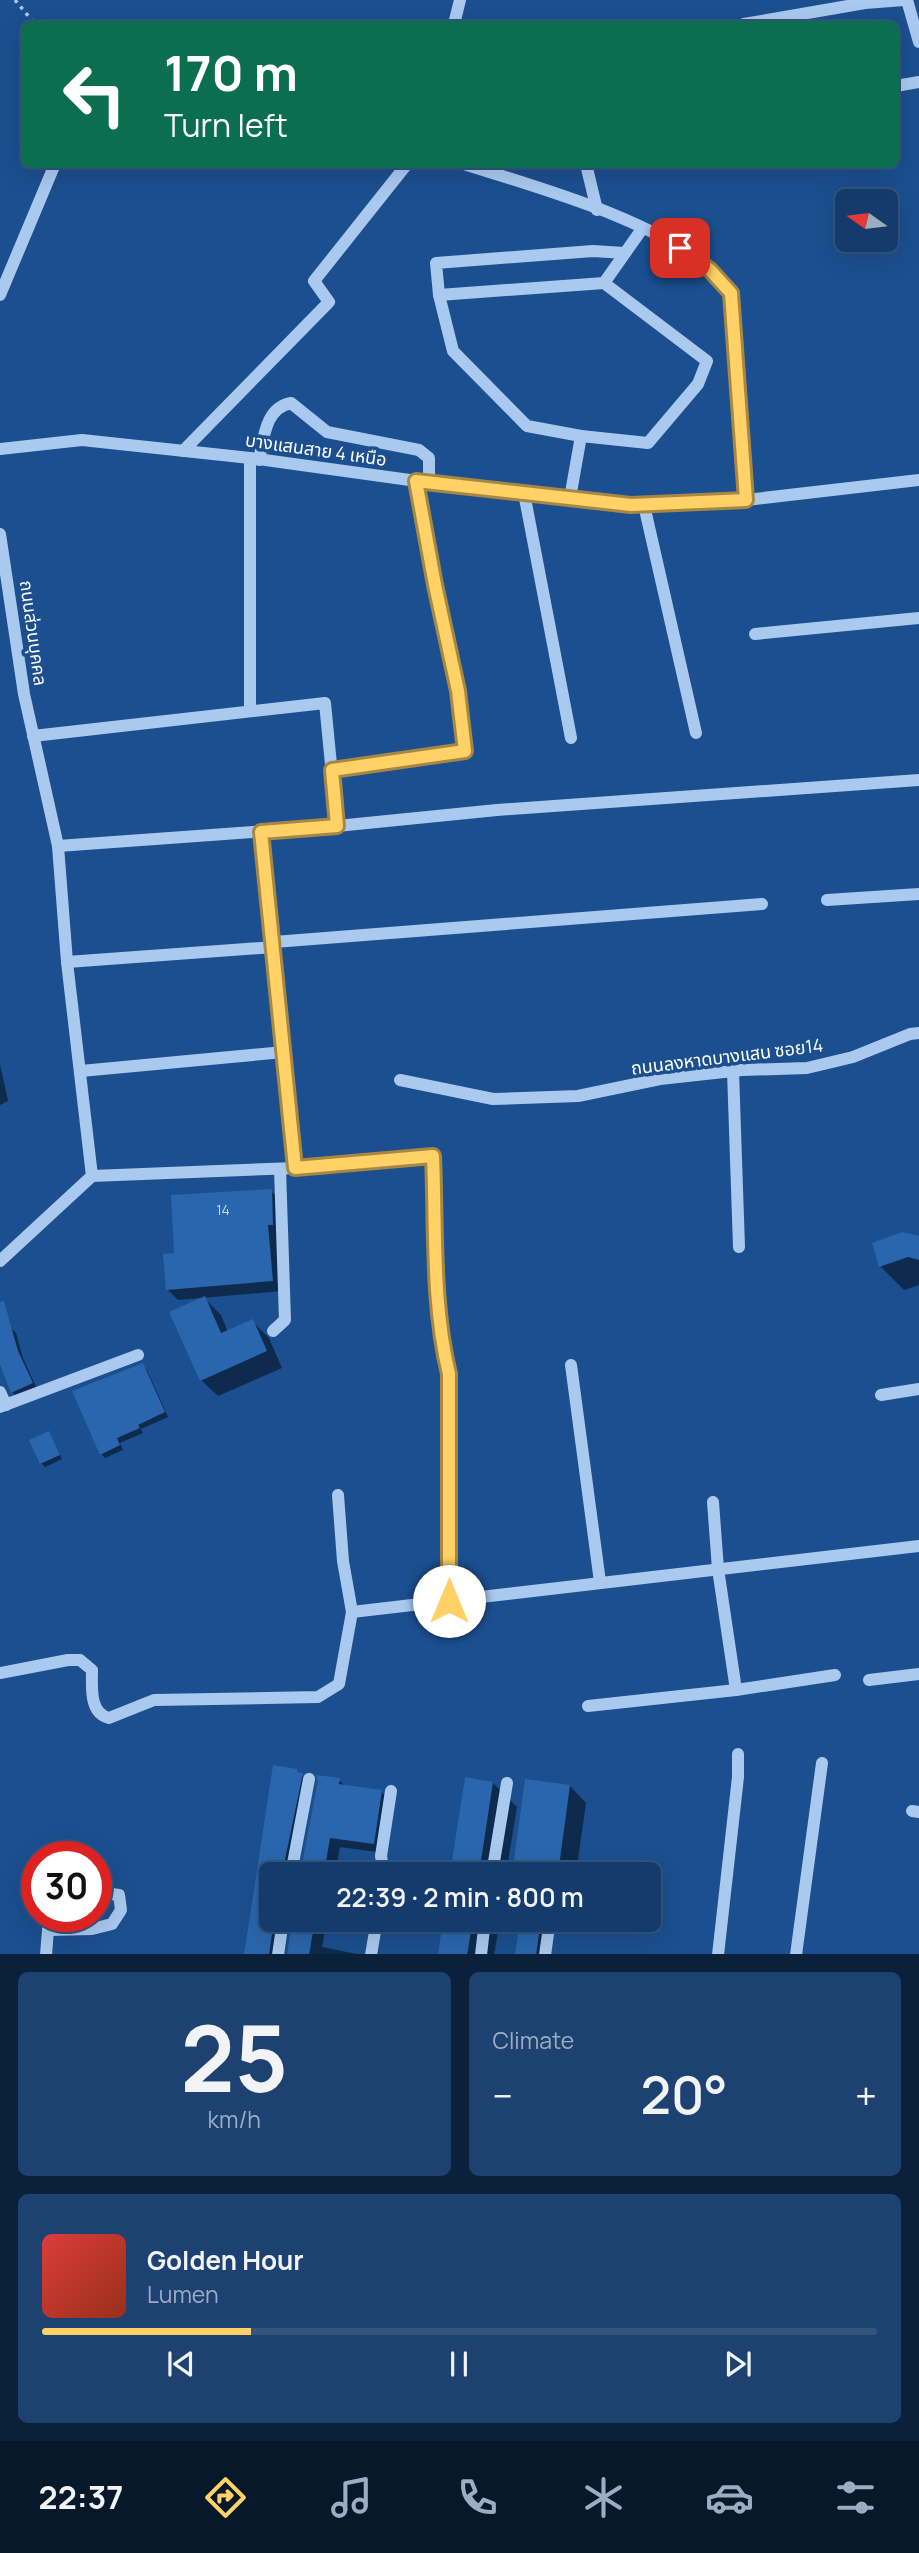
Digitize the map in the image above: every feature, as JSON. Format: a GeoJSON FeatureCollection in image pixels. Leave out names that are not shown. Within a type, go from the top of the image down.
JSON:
{"type":"FeatureCollection","features":[{"type":"Feature","properties":{"kind":"street"},"geometry":{"type":"LineString","coordinates":[[455,21],[460,0]]}},
{"type":"Feature","properties":{"kind":"street"},"geometry":{"type":"LineString","coordinates":[[761,21],[864,3],[905,0],[919,42]]}},
{"type":"Feature","properties":{"kind":"street"},"geometry":{"type":"LineString","coordinates":[[899,85],[919,82]]}},
{"type":"Feature","properties":{"kind":"street"},"geometry":{"type":"LineString","coordinates":[[0,295],[53,168]]}},
{"type":"Feature","properties":{"kind":"street"},"geometry":{"type":"LineString","coordinates":[[183,451],[328,302],[314,281],[404,168]]}},
{"type":"Feature","properties":{"kind":"street"},"geometry":{"type":"LineString","coordinates":[[476,168],[597,209],[642,229],[680,248],[710,270],[731,293],[746,500]]}},
{"type":"Feature","properties":{"kind":"street"},"geometry":{"type":"LineString","coordinates":[[587,168],[597,209]]}},
{"type":"Feature","properties":{"kind":"street"},"geometry":{"type":"LineString","coordinates":[[604,283],[642,229]]}},
{"type":"Feature","properties":{"kind":"street"},"geometry":{"type":"LineString","coordinates":[[439,295],[604,283],[707,361],[698,383],[648,443],[581,436],[527,426],[453,351],[439,295],[436,263],[593,251],[624,253]]}},
{"type":"Feature","properties":{"kind":"street"},"geometry":{"type":"LineString","coordinates":[[250,711],[254,459],[268,419],[276,410],[291,403],[327,432],[419,450],[429,458],[423,482],[435,585],[458,691],[465,751],[332,770]]}},
{"type":"Feature","properties":{"kind":"street"},"geometry":{"type":"LineString","coordinates":[[570,498],[581,436]]}},
{"type":"Feature","properties":{"kind":"street","name":"บางแสนสาย 4 เหนือ"},"geometry":{"type":"LineString","coordinates":[[0,449],[82,440],[254,459],[423,482],[644,505],[746,500],[919,480]]}},
{"type":"Feature","properties":{"kind":"street"},"geometry":{"type":"LineString","coordinates":[[524,493],[571,737]]}},
{"type":"Feature","properties":{"kind":"street"},"geometry":{"type":"LineString","coordinates":[[644,505],[696,733]]}},
{"type":"Feature","properties":{"kind":"street","name":"ถนนส่วนบุคคล"},"geometry":{"type":"LineString","coordinates":[[0,534],[24,694],[58,846],[67,962],[92,1176]]}},
{"type":"Feature","properties":{"kind":"street"},"geometry":{"type":"LineString","coordinates":[[755,634],[919,618]]}},
{"type":"Feature","properties":{"kind":"street"},"geometry":{"type":"LineString","coordinates":[[33,736],[325,703],[337,826]]}},
{"type":"Feature","properties":{"kind":"street"},"geometry":{"type":"LineString","coordinates":[[58,846],[337,826],[497,810],[919,780]]}},
{"type":"Feature","properties":{"kind":"street"},"geometry":{"type":"LineString","coordinates":[[261,832],[295,1168]]}},
{"type":"Feature","properties":{"kind":"street"},"geometry":{"type":"LineString","coordinates":[[827,900],[919,894]]}},
{"type":"Feature","properties":{"kind":"street"},"geometry":{"type":"LineString","coordinates":[[67,962],[762,904]]}},
{"type":"Feature","properties":{"kind":"street","name":"ถนนลงหาดบางแสน ซอย14"},"geometry":{"type":"LineString","coordinates":[[400,1080],[493,1099],[578,1096],[660,1079],[733,1071],[807,1068],[853,1057],[919,1033]]}},
{"type":"Feature","properties":{"kind":"street"},"geometry":{"type":"LineString","coordinates":[[80,1071],[284,1052]]}},
{"type":"Feature","properties":{"kind":"street"},"geometry":{"type":"LineString","coordinates":[[733,1071],[739,1247]]}},
{"type":"Feature","properties":{"kind":"street"},"geometry":{"type":"LineString","coordinates":[[0,1261],[92,1176],[279,1169],[433,1156],[439,1315],[442,1346],[449,1374],[449,1601]]}},
{"type":"Feature","properties":{"kind":"street"},"geometry":{"type":"LineString","coordinates":[[273,1331],[285,1320],[279,1169]]}},
{"type":"Feature","properties":{"kind":"street"},"geometry":{"type":"LineString","coordinates":[[0,1392],[3,1406],[138,1355]]}},
{"type":"Feature","properties":{"kind":"street"},"geometry":{"type":"LineString","coordinates":[[571,1365],[600,1582]]}},
{"type":"Feature","properties":{"kind":"street"},"geometry":{"type":"LineString","coordinates":[[881,1395],[919,1389]]}},
{"type":"Feature","properties":{"kind":"street"},"geometry":{"type":"LineString","coordinates":[[0,1673],[80,1660],[92,1670],[93,1699],[100,1715],[105,1718],[154,1700],[318,1697],[339,1684],[352,1612],[338,1495]]}},
{"type":"Feature","properties":{"kind":"street"},"geometry":{"type":"LineString","coordinates":[[713,1502],[718,1569],[736,1690]]}},
{"type":"Feature","properties":{"kind":"street"},"geometry":{"type":"LineString","coordinates":[[352,1612],[919,1546]]}},
{"type":"Feature","properties":{"kind":"street"},"geometry":{"type":"LineString","coordinates":[[869,1680],[919,1674]]}},
{"type":"Feature","properties":{"kind":"street"},"geometry":{"type":"LineString","coordinates":[[588,1706],[736,1690],[835,1675]]}},
{"type":"Feature","properties":{"kind":"street"},"geometry":{"type":"LineString","coordinates":[[718,1954],[738,1777],[738,1754]]}},
{"type":"Feature","properties":{"kind":"street"},"geometry":{"type":"LineString","coordinates":[[796,1954],[821,1763]]}},
{"type":"Feature","properties":{"kind":"street"},"geometry":{"type":"LineString","coordinates":[[293,1862],[309,1779]]}},
{"type":"Feature","properties":{"kind":"street"},"geometry":{"type":"LineString","coordinates":[[494,1862],[507,1783]]}},
{"type":"Feature","properties":{"kind":"street"},"geometry":{"type":"LineString","coordinates":[[383,1862],[391,1791]]}},
{"type":"Feature","properties":{"kind":"street"},"geometry":{"type":"LineString","coordinates":[[112,1894],[118,1895],[121,1910],[112,1924]]}},
{"type":"Feature","properties":{"kind":"street"},"geometry":{"type":"LineString","coordinates":[[46,1954],[48,1932]]}},
{"type":"Feature","properties":{"kind":"street"},"geometry":{"type":"LineString","coordinates":[[278,1954],[281,1932]]}},
{"type":"Feature","properties":{"kind":"street"},"geometry":{"type":"LineString","coordinates":[[371,1954],[375,1932]]}},
{"type":"Feature","properties":{"kind":"street"},"geometry":{"type":"LineString","coordinates":[[481,1954],[484,1932]]}},
{"type":"Feature","properties":{"kind":"street"},"geometry":{"type":"LineString","coordinates":[[545,1954],[548,1932]]}},
{"type":"Feature","properties":{"kind":"path"},"geometry":{"type":"LineString","coordinates":[[15,0],[32,21]]}},
{"type":"Feature","properties":{"kind":"building"},"geometry":{"type":"Polygon","coordinates":[[[272,1189],[273,1225],[268,1225],[273,1281],[166,1290],[163,1254],[174,1253],[171,1195],[272,1189]]]}},
{"type":"Feature","properties":{"kind":"building"},"geometry":{"type":"Polygon","coordinates":[[[902,1232],[919,1236],[919,1260],[908,1257],[879,1267],[872,1243],[902,1232]]]}},
{"type":"Feature","properties":{"kind":"building"},"geometry":{"type":"Polygon","coordinates":[[[205,1296],[221,1333],[253,1319],[267,1351],[200,1381],[169,1312],[205,1296]]]}},
{"type":"Feature","properties":{"kind":"building"},"geometry":{"type":"Polygon","coordinates":[[[4,1301],[18,1351],[33,1383],[11,1393],[0,1365],[0,1302],[4,1301]]]}},
{"type":"Feature","properties":{"kind":"building"},"geometry":{"type":"Polygon","coordinates":[[[143,1363],[165,1412],[138,1425],[140,1428],[117,1438],[120,1445],[100,1455],[72,1391],[143,1363]]]}},
{"type":"Feature","properties":{"kind":"building"},"geometry":{"type":"Polygon","coordinates":[[[49,1431],[60,1455],[40,1464],[29,1440],[49,1431]]]}},
{"type":"Feature","properties":{"kind":"building"},"geometry":{"type":"Polygon","coordinates":[[[273,1765],[297,1769],[297,1772],[303,1773],[284,1862],[259,1862],[259,1932],[272,1932],[269,1954],[244,1954],[273,1765]]]}},
{"type":"Feature","properties":{"kind":"building"},"geometry":{"type":"Polygon","coordinates":[[[316,1775],[340,1778],[339,1784],[382,1790],[374,1844],[330,1838],[326,1862],[302,1862],[318,1781],[316,1775]]]}},
{"type":"Feature","properties":{"kind":"building"},"geometry":{"type":"Polygon","coordinates":[[[465,1777],[493,1782],[481,1862],[452,1862],[465,1777]]]}},
{"type":"Feature","properties":{"kind":"building"},"geometry":{"type":"Polygon","coordinates":[[[525,1779],[570,1785],[560,1862],[514,1862],[525,1779]]]}},
{"type":"Feature","properties":{"kind":"building"},"geometry":{"type":"Polygon","coordinates":[[[290,1932],[313,1932],[309,1954],[287,1954],[290,1932]]]}},
{"type":"Feature","properties":{"kind":"building"},"geometry":{"type":"Polygon","coordinates":[[[441,1932],[471,1932],[467,1954],[438,1954],[441,1932]]]}},
{"type":"Feature","properties":{"kind":"building"},"geometry":{"type":"Polygon","coordinates":[[[518,1932],[539,1932],[536,1954],[515,1954],[518,1932]]]}},
{"type":"Feature","properties":{"kind":"route"},"geometry":{"type":"LineString","coordinates":[[449,1601],[449,1374],[442,1346],[439,1315],[433,1156],[295,1168],[261,832],[337,826],[332,770],[465,751],[458,691],[416,481],[631,505],[746,500],[731,293],[710,270],[680,248]]}}]}
